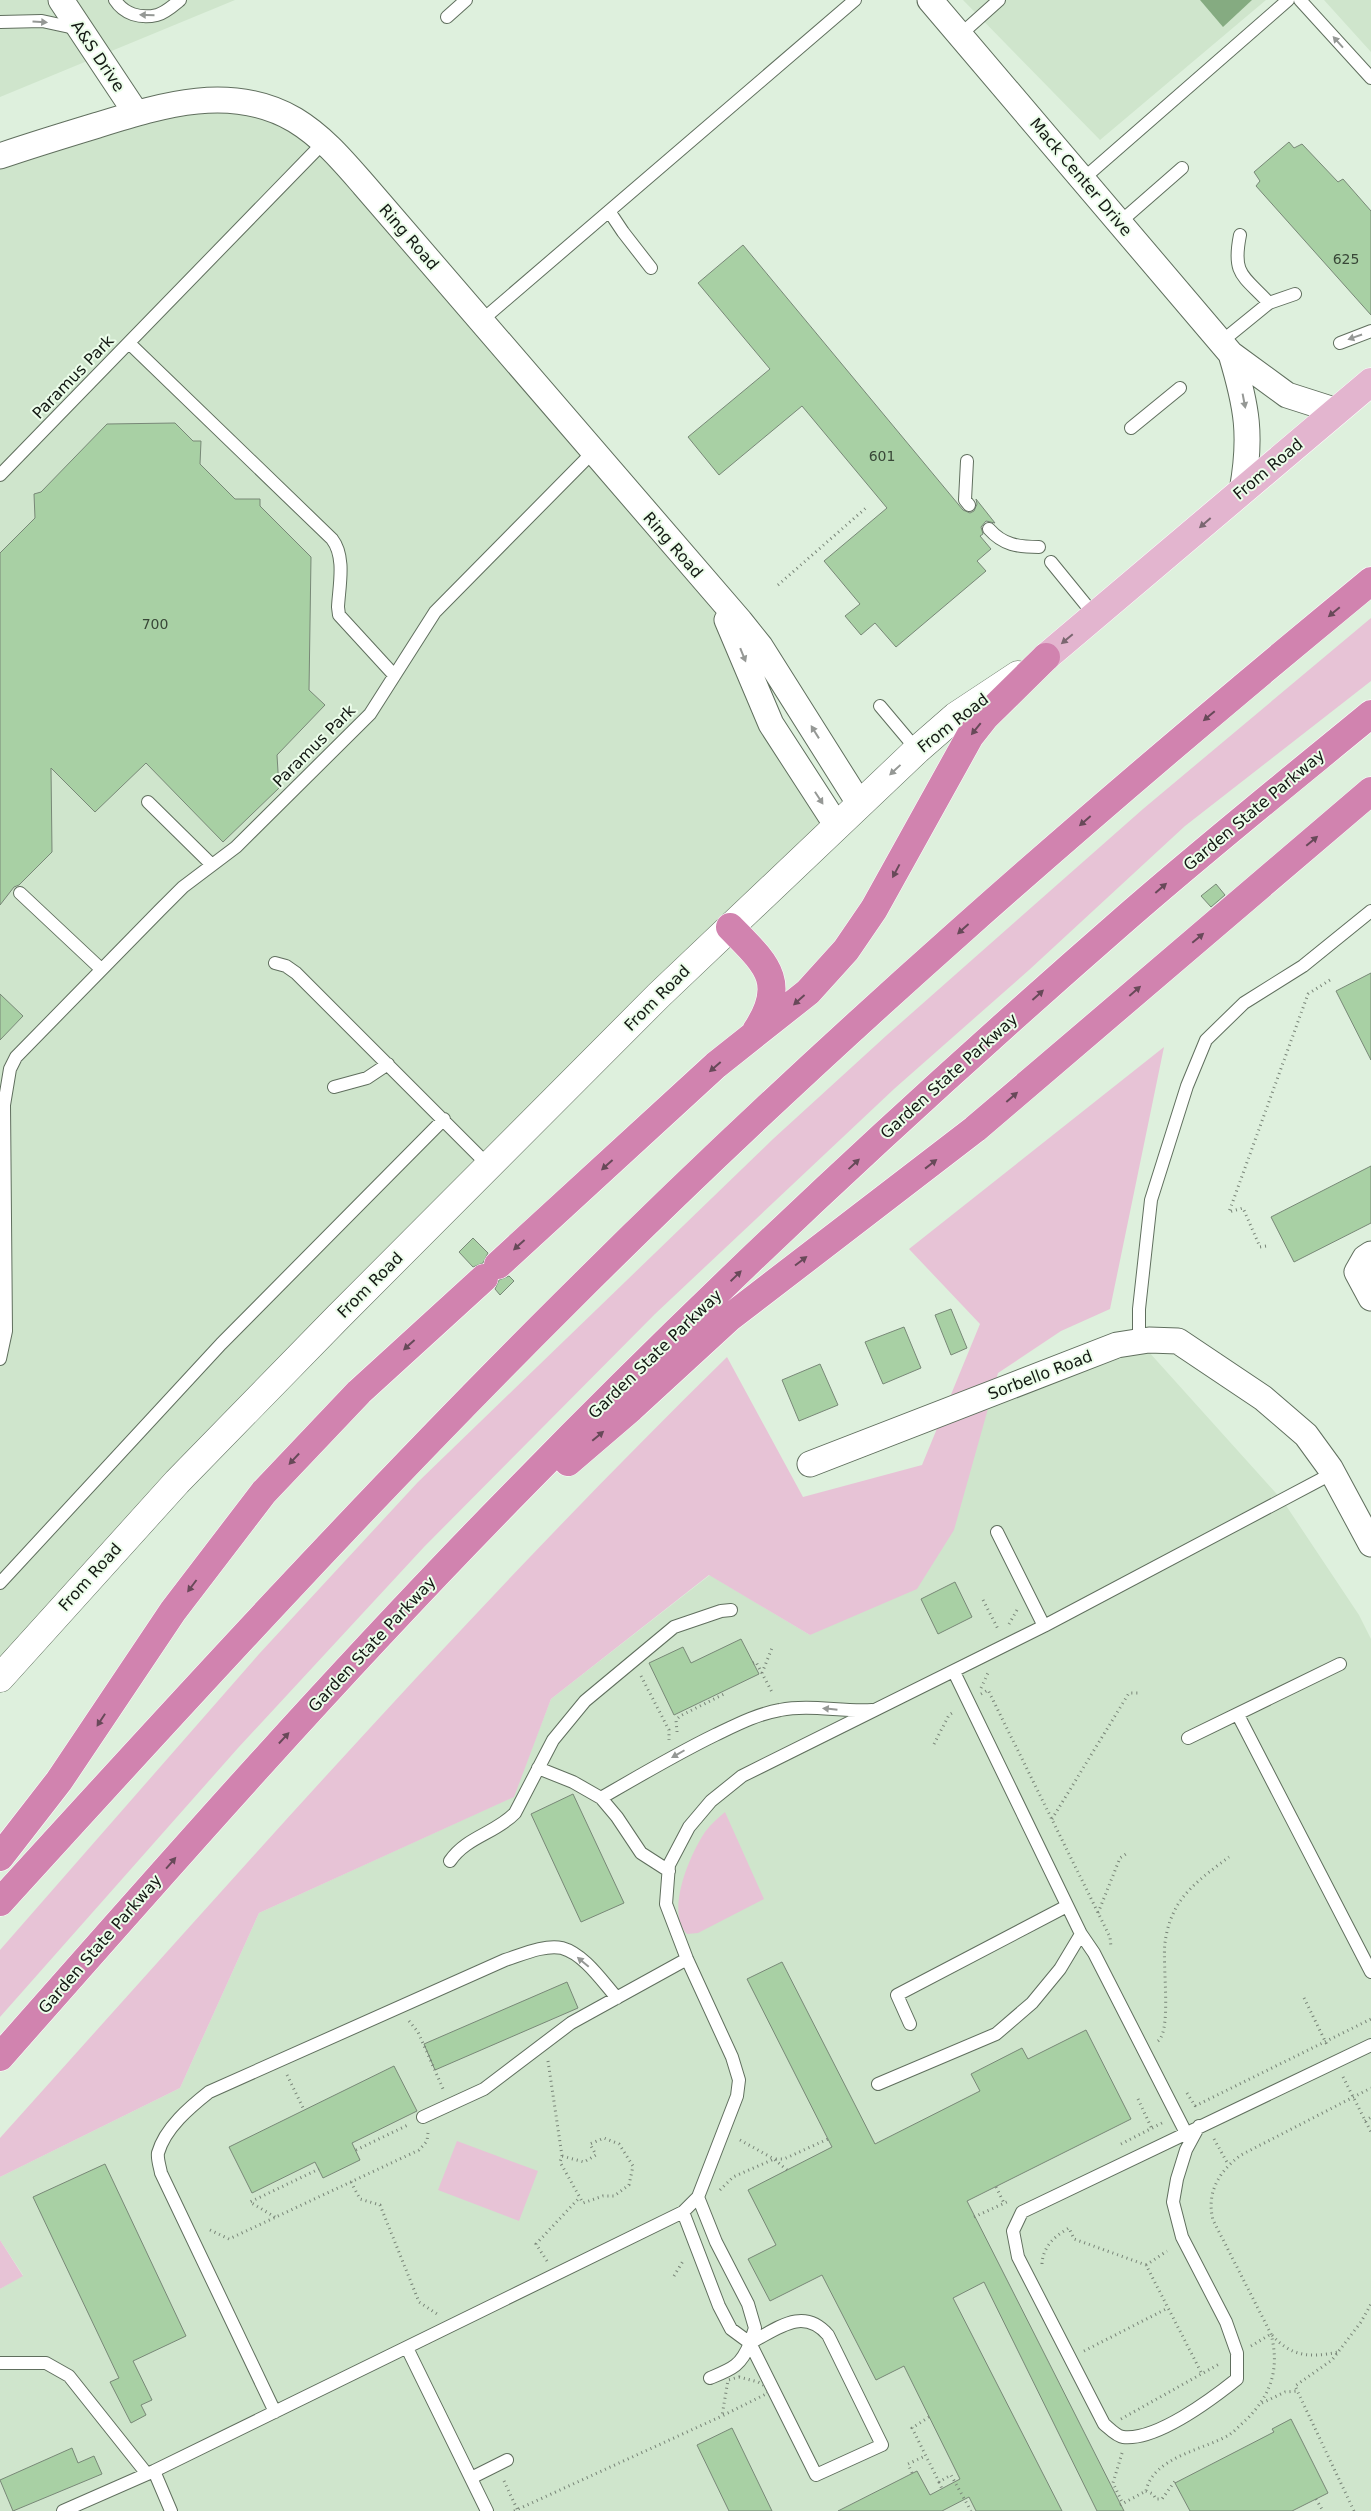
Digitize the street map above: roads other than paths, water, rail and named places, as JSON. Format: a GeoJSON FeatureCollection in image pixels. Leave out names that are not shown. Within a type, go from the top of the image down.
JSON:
{"type":"FeatureCollection","features":[{"type":"Feature","properties":{"kind":"highway"},"geometry":{"type":"LineString","coordinates":[[0,1902],[320,1553],[565,1302],[651,1219],[995,900],[1085,821],[1371,581]]}},
{"type":"Feature","properties":{"kind":"highway"},"geometry":{"type":"LineString","coordinates":[[0,1857],[74,1760],[173,1611],[264,1492],[359,1392],[716,1066],[808,992],[851,944],[888,887],[970,736],[985,717],[1046,657]]}},
{"type":"Feature","properties":{"kind":"highway","name":"Garden State Parkway"},"geometry":{"type":"LineString","coordinates":[[0,2057],[251,1774],[441,1570],[609,1398],[946,1078],[1164,886],[1371,714]]}},
{"type":"Feature","properties":{"kind":"highway"},"geometry":{"type":"LineString","coordinates":[[441,1570],[631,1408],[729,1318],[968,1135],[1371,791]]}},
{"type":"Feature","properties":{"kind":"highway"},"geometry":{"type":"LineString","coordinates":[[730,926],[759,956],[767,968],[772,984],[770,1007],[753,1036]]}},
{"type":"Feature","properties":{"kind":"main road","name":"From Road"},"geometry":{"type":"LineString","coordinates":[[1046,657],[1371,382]]}},
{"type":"Feature","properties":{"kind":"street","name":"A&S Drive"},"geometry":{"type":"LineString","coordinates":[[61,0],[136,113]]}},
{"type":"Feature","properties":{"kind":"street","name":"Mack Center Drive"},"geometry":{"type":"LineString","coordinates":[[930,0],[1226,348],[1287,395],[1337,411]]}},
{"type":"Feature","properties":{"kind":"street","name":"Ring Road"},"geometry":{"type":"LineString","coordinates":[[0,156],[136,113],[190,100],[235,101],[277,112],[295,120],[324,142],[359,179],[760,646],[859,803]]}},
{"type":"Feature","properties":{"kind":"street","name":"Mack Center Drive"},"geometry":{"type":"LineString","coordinates":[[1226,348],[1244,398],[1246,414],[1248,448],[1242,491]]}},
{"type":"Feature","properties":{"kind":"street"},"geometry":{"type":"LineString","coordinates":[[716,594],[771,724],[837,826]]}},
{"type":"Feature","properties":{"kind":"street","name":"From Road"},"geometry":{"type":"LineString","coordinates":[[4,1665],[191,1468],[489,1166],[730,926],[859,803],[956,716],[1046,657]]}},
{"type":"Feature","properties":{"kind":"street"},"geometry":{"type":"LineString","coordinates":[[1371,1254],[1365,1258],[1357,1272],[1371,1298]]}},
{"type":"Feature","properties":{"kind":"street","name":"Sorbello Road"},"geometry":{"type":"LineString","coordinates":[[810,1464],[1117,1345],[1139,1341],[1178,1341],[1263,1398],[1306,1435],[1333,1473],[1368,1530]]}},
{"type":"Feature","properties":{"kind":"lane"},"geometry":{"type":"LineString","coordinates":[[115,0],[127,13],[142,16],[158,15],[180,0]]}},
{"type":"Feature","properties":{"kind":"lane"},"geometry":{"type":"LineString","coordinates":[[447,17],[466,0]]}},
{"type":"Feature","properties":{"kind":"lane"},"geometry":{"type":"LineString","coordinates":[[481,321],[855,0]]}},
{"type":"Feature","properties":{"kind":"lane"},"geometry":{"type":"LineString","coordinates":[[960,35],[999,0]]}},
{"type":"Feature","properties":{"kind":"lane"},"geometry":{"type":"LineString","coordinates":[[1083,180],[1288,0]]}},
{"type":"Feature","properties":{"kind":"lane"},"geometry":{"type":"LineString","coordinates":[[1300,0],[1371,78]]}},
{"type":"Feature","properties":{"kind":"lane"},"geometry":{"type":"LineString","coordinates":[[0,22],[42,21],[80,30]]}},
{"type":"Feature","properties":{"kind":"lane"},"geometry":{"type":"LineString","coordinates":[[128,343],[324,142]]}},
{"type":"Feature","properties":{"kind":"lane"},"geometry":{"type":"LineString","coordinates":[[1120,223],[1182,168]]}},
{"type":"Feature","properties":{"kind":"lane"},"geometry":{"type":"LineString","coordinates":[[609,211],[622,232],[651,268]]}},
{"type":"Feature","properties":{"kind":"lane"},"geometry":{"type":"LineString","coordinates":[[1240,234],[1236,264],[1269,303]]}},
{"type":"Feature","properties":{"kind":"lane"},"geometry":{"type":"LineString","coordinates":[[1226,348],[1269,303],[1295,294]]}},
{"type":"Feature","properties":{"kind":"lane"},"geometry":{"type":"LineString","coordinates":[[1340,342],[1371,331]]}},
{"type":"Feature","properties":{"kind":"lane","name":"Paramus Park"},"geometry":{"type":"LineString","coordinates":[[0,475],[128,343],[332,539],[340,551],[339,615],[394,674],[370,714],[236,847],[183,887],[25,1046],[10,1069],[4,1105],[6,1331],[0,1359]]}},
{"type":"Feature","properties":{"kind":"lane"},"geometry":{"type":"LineString","coordinates":[[1131,428],[1180,388]]}},
{"type":"Feature","properties":{"kind":"lane"},"geometry":{"type":"LineString","coordinates":[[394,674],[420,633],[454,590],[593,452]]}},
{"type":"Feature","properties":{"kind":"lane"},"geometry":{"type":"LineString","coordinates":[[967,461],[965,500],[969,505]]}},
{"type":"Feature","properties":{"kind":"lane"},"geometry":{"type":"LineString","coordinates":[[989,529],[998,539],[1019,547],[1038,547]]}},
{"type":"Feature","properties":{"kind":"lane"},"geometry":{"type":"LineString","coordinates":[[1051,562],[1095,616]]}},
{"type":"Feature","properties":{"kind":"lane"},"geometry":{"type":"LineString","coordinates":[[880,706],[917,750]]}},
{"type":"Feature","properties":{"kind":"lane"},"geometry":{"type":"LineString","coordinates":[[148,802],[212,865]]}},
{"type":"Feature","properties":{"kind":"lane"},"geometry":{"type":"LineString","coordinates":[[20,893],[102,969]]}},
{"type":"Feature","properties":{"kind":"lane"},"geometry":{"type":"LineString","coordinates":[[1139,1341],[1139,1309],[1151,1200],[1171,1143],[1186,1086],[1206,1040],[1244,1002],[1303,966],[1371,911]]}},
{"type":"Feature","properties":{"kind":"lane"},"geometry":{"type":"LineString","coordinates":[[275,963],[286,966],[296,973],[489,1166]]}},
{"type":"Feature","properties":{"kind":"lane"},"geometry":{"type":"LineString","coordinates":[[334,1087],[367,1078],[388,1064]]}},
{"type":"Feature","properties":{"kind":"lane"},"geometry":{"type":"LineString","coordinates":[[0,1583],[221,1344],[444,1119]]}},
{"type":"Feature","properties":{"kind":"lane"},"geometry":{"type":"LineString","coordinates":[[64,2511],[275,2412],[683,2212],[698,2197],[737,2096],[739,2080],[732,2057],[687,1959],[666,1904],[669,1865],[689,1827],[711,1801],[742,1776],[1044,1626],[1333,1473]]}},
{"type":"Feature","properties":{"kind":"lane"},"geometry":{"type":"LineString","coordinates":[[998,1532],[1044,1626]]}},
{"type":"Feature","properties":{"kind":"lane"},"geometry":{"type":"LineString","coordinates":[[450,1861],[456,1852],[506,1823],[515,1813],[553,1740],[585,1701],[674,1627],[721,1610],[731,1610]]}},
{"type":"Feature","properties":{"kind":"lane"},"geometry":{"type":"LineString","coordinates":[[1188,1738],[1340,1664]]}},
{"type":"Feature","properties":{"kind":"lane"},"geometry":{"type":"LineString","coordinates":[[954,1672],[1081,1934],[1094,1953],[1186,2133]]}},
{"type":"Feature","properties":{"kind":"lane"},"geometry":{"type":"LineString","coordinates":[[601,1798],[690,1747],[752,1718],[796,1708],[842,1711],[879,1709]]}},
{"type":"Feature","properties":{"kind":"lane"},"geometry":{"type":"LineString","coordinates":[[1238,1715],[1366,1951],[1371,1972]]}},
{"type":"Feature","properties":{"kind":"lane"},"geometry":{"type":"LineString","coordinates":[[538,1768],[573,1782],[601,1798],[618,1817],[641,1853],[669,1871]]}},
{"type":"Feature","properties":{"kind":"lane"},"geometry":{"type":"LineString","coordinates":[[910,2024],[897,1995],[1067,1906]]}},
{"type":"Feature","properties":{"kind":"lane"},"geometry":{"type":"LineString","coordinates":[[878,2084],[996,2034],[1032,2003],[1060,1969],[1081,1934]]}},
{"type":"Feature","properties":{"kind":"lane"},"geometry":{"type":"LineString","coordinates":[[275,2412],[161,2173],[158,2155],[167,2136],[187,2110],[208,2092],[502,1962],[542,1949],[562,1948],[589,1967],[617,1998]]}},
{"type":"Feature","properties":{"kind":"lane"},"geometry":{"type":"LineString","coordinates":[[423,2117],[484,2089],[545,2041],[687,1959]]}},
{"type":"Feature","properties":{"kind":"lane"},"geometry":{"type":"LineString","coordinates":[[1199,2126],[1186,2150],[1177,2179],[1173,2202],[1182,2238],[1226,2322],[1237,2352],[1237,2379],[1210,2400],[1148,2435],[1121,2437],[1104,2424],[1018,2258],[1014,2231],[1022,2212],[1199,2126],[1371,2045]]}},
{"type":"Feature","properties":{"kind":"lane"},"geometry":{"type":"LineString","coordinates":[[698,2197],[716,2242],[748,2304],[755,2328],[745,2357],[735,2367],[710,2378]]}},
{"type":"Feature","properties":{"kind":"lane"},"geometry":{"type":"LineString","coordinates":[[683,2212],[719,2306],[731,2329],[750,2343],[816,2475],[882,2444],[828,2335],[819,2324],[811,2320],[792,2321],[750,2343]]}},
{"type":"Feature","properties":{"kind":"lane"},"geometry":{"type":"LineString","coordinates":[[407,2348],[487,2511]]}},
{"type":"Feature","properties":{"kind":"lane"},"geometry":{"type":"LineString","coordinates":[[0,2364],[46,2362],[69,2376],[150,2472],[172,2511]]}},
{"type":"Feature","properties":{"kind":"lane"},"geometry":{"type":"LineString","coordinates":[[471,2478],[507,2460]]}}]}
